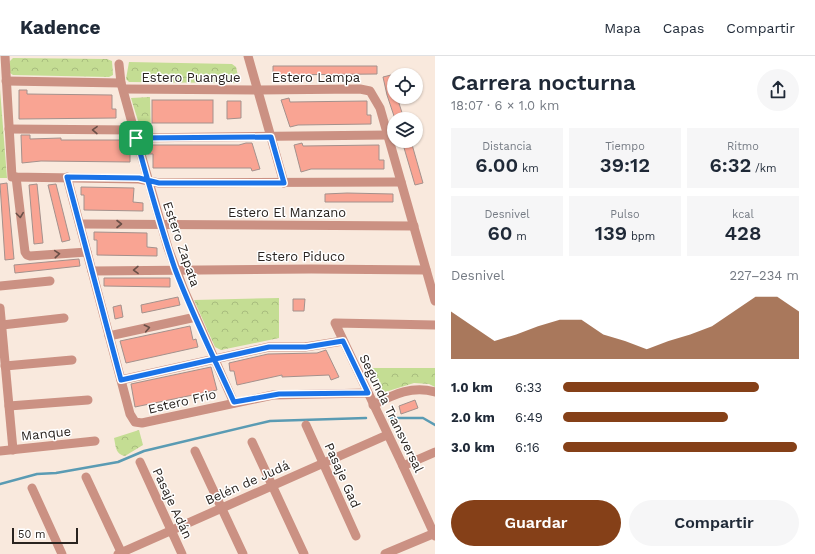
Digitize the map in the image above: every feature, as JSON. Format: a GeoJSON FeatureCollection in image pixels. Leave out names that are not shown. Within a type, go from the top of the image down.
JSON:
{"type":"FeatureCollection","features":[{"type":"Feature","properties":{"kind":"street"},"geometry":{"type":"LineString","coordinates":[[5,56],[12,177],[67,177],[148,180],[159,183],[401,182]]}},
{"type":"Feature","properties":{"kind":"street"},"geometry":{"type":"LineString","coordinates":[[248,56],[284,183]]}},
{"type":"Feature","properties":{"kind":"street","name":"Estero Zapata"},"geometry":{"type":"LineString","coordinates":[[119,64],[135,134],[175,269],[234,402]]}},
{"type":"Feature","properties":{"kind":"street","name":"Estero Puangue"},"geometry":{"type":"LineString","coordinates":[[6,81],[258,90]]}},
{"type":"Feature","properties":{"kind":"street","name":"Estero Lampa"},"geometry":{"type":"LineString","coordinates":[[258,90],[360,89],[370,91],[380,108],[387,132]]}},
{"type":"Feature","properties":{"kind":"street"},"geometry":{"type":"LineString","coordinates":[[9,129],[271,137],[387,135]]}},
{"type":"Feature","properties":{"kind":"street","name":"Estero Lampa"},"geometry":{"type":"LineString","coordinates":[[392,148],[435,301]]}},
{"type":"Feature","properties":{"kind":"street"},"geometry":{"type":"LineString","coordinates":[[16,177],[25,252],[27,255],[87,252]]}},
{"type":"Feature","properties":{"kind":"street","name":"Estero Frio"},"geometry":{"type":"LineString","coordinates":[[67,177],[121,380],[131,416],[135,422],[142,423],[234,402],[279,394],[368,393]]}},
{"type":"Feature","properties":{"kind":"street","name":"Estero El Manzano"},"geometry":{"type":"LineString","coordinates":[[80,224],[414,226]]}},
{"type":"Feature","properties":{"kind":"street","name":"Estero Piduco"},"geometry":{"type":"LineString","coordinates":[[92,271],[175,269],[426,270]]}},
{"type":"Feature","properties":{"kind":"street"},"geometry":{"type":"LineString","coordinates":[[0,286],[50,281]]}},
{"type":"Feature","properties":{"kind":"street"},"geometry":{"type":"LineString","coordinates":[[0,308],[13,450]]}},
{"type":"Feature","properties":{"kind":"street"},"geometry":{"type":"LineString","coordinates":[[109,336],[196,317]]}},
{"type":"Feature","properties":{"kind":"street"},"geometry":{"type":"LineString","coordinates":[[2,325],[64,318]]}},
{"type":"Feature","properties":{"kind":"street","name":"Segunda Transversal"},"geometry":{"type":"LineString","coordinates":[[435,325],[335,323],[435,534]]}},
{"type":"Feature","properties":{"kind":"street"},"geometry":{"type":"LineString","coordinates":[[121,380],[214,358],[269,347],[306,347],[343,341]]}},
{"type":"Feature","properties":{"kind":"street"},"geometry":{"type":"LineString","coordinates":[[6,366],[72,360]]}},
{"type":"Feature","properties":{"kind":"street"},"geometry":{"type":"LineString","coordinates":[[373,405],[410,390],[435,392]]}},
{"type":"Feature","properties":{"kind":"street"},"geometry":{"type":"LineString","coordinates":[[9,406],[88,400]]}},
{"type":"Feature","properties":{"kind":"street","name":"Pasaje Gad"},"geometry":{"type":"LineString","coordinates":[[306,425],[356,536]]}},
{"type":"Feature","properties":{"kind":"street","name":"Belén de Judá"},"geometry":{"type":"LineString","coordinates":[[120,554],[272,485],[388,435]]}},
{"type":"Feature","properties":{"kind":"street","name":"Manque"},"geometry":{"type":"LineString","coordinates":[[0,451],[95,440]]}},
{"type":"Feature","properties":{"kind":"street"},"geometry":{"type":"LineString","coordinates":[[252,442],[304,554]]}},
{"type":"Feature","properties":{"kind":"street"},"geometry":{"type":"LineString","coordinates":[[195,450],[243,554]]}},
{"type":"Feature","properties":{"kind":"street"},"geometry":{"type":"LineString","coordinates":[[404,466],[435,452]]}},
{"type":"Feature","properties":{"kind":"street","name":"Pasaje Adán"},"geometry":{"type":"LineString","coordinates":[[140,462],[182,554]]}},
{"type":"Feature","properties":{"kind":"street"},"geometry":{"type":"LineString","coordinates":[[86,477],[120,554]]}},
{"type":"Feature","properties":{"kind":"street"},"geometry":{"type":"LineString","coordinates":[[32,488],[62,554]]}},
{"type":"Feature","properties":{"kind":"street"},"geometry":{"type":"LineString","coordinates":[[385,554],[435,534]]}},
{"type":"Feature","properties":{"kind":"green space"},"geometry":{"type":"Polygon","coordinates":[[[13,58],[107,59],[112,61],[113,75],[109,77],[13,75],[10,73],[10,61],[13,58]]]}},
{"type":"Feature","properties":{"kind":"green space"},"geometry":{"type":"Polygon","coordinates":[[[129,62],[232,64],[236,67],[239,80],[237,83],[129,82],[126,79],[129,62]]]}},
{"type":"Feature","properties":{"kind":"green space"},"geometry":{"type":"Polygon","coordinates":[[[0,89],[7,178],[0,178],[0,89]]]}},
{"type":"Feature","properties":{"kind":"green space"},"geometry":{"type":"Polygon","coordinates":[[[150,97],[151,132],[142,134],[131,98],[150,97]]]}},
{"type":"Feature","properties":{"kind":"green space"},"geometry":{"type":"Polygon","coordinates":[[[279,298],[279,338],[221,350],[215,347],[194,300],[279,298]]]}},
{"type":"Feature","properties":{"kind":"green space"},"geometry":{"type":"Polygon","coordinates":[[[369,368],[435,368],[435,387],[429,384],[414,383],[382,393],[378,388],[369,368]]]}},
{"type":"Feature","properties":{"kind":"green space"},"geometry":{"type":"Polygon","coordinates":[[[139,430],[143,445],[125,456],[119,453],[116,449],[114,438],[139,430]]]}},
{"type":"Feature","properties":{"kind":"building"},"geometry":{"type":"Polygon","coordinates":[[[273,66],[377,66],[377,74],[273,75],[273,66]]]}},
{"type":"Feature","properties":{"kind":"building"},"geometry":{"type":"Polygon","coordinates":[[[387,76],[387,95],[383,77],[387,76]]]}},
{"type":"Feature","properties":{"kind":"building"},"geometry":{"type":"Polygon","coordinates":[[[19,90],[27,90],[27,94],[112,95],[112,109],[116,109],[116,118],[19,119],[19,90]]]}},
{"type":"Feature","properties":{"kind":"building"},"geometry":{"type":"Polygon","coordinates":[[[289,98],[290,102],[367,101],[367,115],[371,115],[371,124],[298,125],[290,127],[281,100],[289,98]]]}},
{"type":"Feature","properties":{"kind":"building"},"geometry":{"type":"Polygon","coordinates":[[[152,100],[213,100],[213,123],[152,123],[152,100]]]}},
{"type":"Feature","properties":{"kind":"building"},"geometry":{"type":"Polygon","coordinates":[[[227,101],[241,101],[241,118],[227,119],[227,101]]]}},
{"type":"Feature","properties":{"kind":"building"},"geometry":{"type":"Polygon","coordinates":[[[390,104],[399,104],[402,112],[393,112],[390,104]]]}},
{"type":"Feature","properties":{"kind":"building"},"geometry":{"type":"Polygon","coordinates":[[[21,135],[30,135],[30,139],[61,138],[61,140],[126,140],[126,154],[130,154],[130,162],[41,161],[22,163],[21,135]]]}},
{"type":"Feature","properties":{"kind":"building"},"geometry":{"type":"Polygon","coordinates":[[[252,143],[260,169],[252,171],[251,168],[153,168],[153,154],[148,154],[148,145],[239,145],[252,143]]]}},
{"type":"Feature","properties":{"kind":"building"},"geometry":{"type":"Polygon","coordinates":[[[302,143],[303,146],[379,145],[379,160],[384,160],[384,169],[311,169],[301,172],[294,145],[302,143]]]}},
{"type":"Feature","properties":{"kind":"building"},"geometry":{"type":"Polygon","coordinates":[[[404,148],[413,148],[423,183],[415,185],[404,148]]]}},
{"type":"Feature","properties":{"kind":"building"},"geometry":{"type":"Polygon","coordinates":[[[7,183],[14,259],[5,260],[0,184],[7,183]]]}},
{"type":"Feature","properties":{"kind":"building"},"geometry":{"type":"Polygon","coordinates":[[[37,184],[43,243],[34,244],[29,185],[37,184]]]}},
{"type":"Feature","properties":{"kind":"building"},"geometry":{"type":"Polygon","coordinates":[[[56,184],[70,240],[62,242],[48,185],[56,184]]]}},
{"type":"Feature","properties":{"kind":"building"},"geometry":{"type":"Polygon","coordinates":[[[81,187],[134,188],[133,202],[143,203],[143,211],[84,210],[84,195],[81,195],[81,187]]]}},
{"type":"Feature","properties":{"kind":"building"},"geometry":{"type":"Polygon","coordinates":[[[325,194],[393,194],[393,202],[325,202],[325,194]]]}},
{"type":"Feature","properties":{"kind":"building"},"geometry":{"type":"Polygon","coordinates":[[[94,232],[147,233],[147,247],[157,248],[157,256],[97,255],[97,240],[94,240],[94,232]]]}},
{"type":"Feature","properties":{"kind":"building"},"geometry":{"type":"Polygon","coordinates":[[[79,259],[80,266],[15,273],[14,265],[79,259]]]}},
{"type":"Feature","properties":{"kind":"building"},"geometry":{"type":"Polygon","coordinates":[[[104,278],[170,278],[170,287],[104,286],[104,278]]]}},
{"type":"Feature","properties":{"kind":"building"},"geometry":{"type":"Polygon","coordinates":[[[178,297],[180,305],[142,313],[141,305],[178,297]]]}},
{"type":"Feature","properties":{"kind":"building"},"geometry":{"type":"Polygon","coordinates":[[[293,299],[305,299],[304,311],[293,311],[293,299]]]}},
{"type":"Feature","properties":{"kind":"building"},"geometry":{"type":"Polygon","coordinates":[[[121,305],[123,317],[115,319],[113,307],[121,305]]]}},
{"type":"Feature","properties":{"kind":"building"},"geometry":{"type":"Polygon","coordinates":[[[190,326],[193,340],[196,339],[198,347],[126,363],[120,341],[190,326]]]}},
{"type":"Feature","properties":{"kind":"building"},"geometry":{"type":"Polygon","coordinates":[[[326,350],[339,377],[331,380],[329,375],[282,377],[282,375],[237,385],[234,371],[230,371],[229,363],[268,354],[317,353],[326,350]]]}},
{"type":"Feature","properties":{"kind":"building"},"geometry":{"type":"Polygon","coordinates":[[[211,367],[217,390],[135,407],[131,384],[211,367]]]}},
{"type":"Feature","properties":{"kind":"building"},"geometry":{"type":"Polygon","coordinates":[[[415,400],[418,408],[401,414],[399,406],[415,400]]]}},
{"type":"Feature","properties":{"kind":"waterway"},"geometry":{"type":"LineString","coordinates":[[0,484],[37,474],[56,473],[118,462],[144,451],[270,421],[366,418]]}},
{"type":"Feature","properties":{"kind":"waterway"},"geometry":{"type":"LineString","coordinates":[[391,418],[423,418],[435,425]]}},
{"type":"Feature","properties":{"kind":"route"},"geometry":{"type":"LineString","coordinates":[[136,138],[143,163],[148,180],[154,201],[175,269],[214,358],[234,402],[279,394],[368,393],[343,341],[319,346],[269,347],[214,358],[121,380],[67,177],[139,178],[148,180],[159,183],[284,183],[271,137],[136,138]]}}]}
